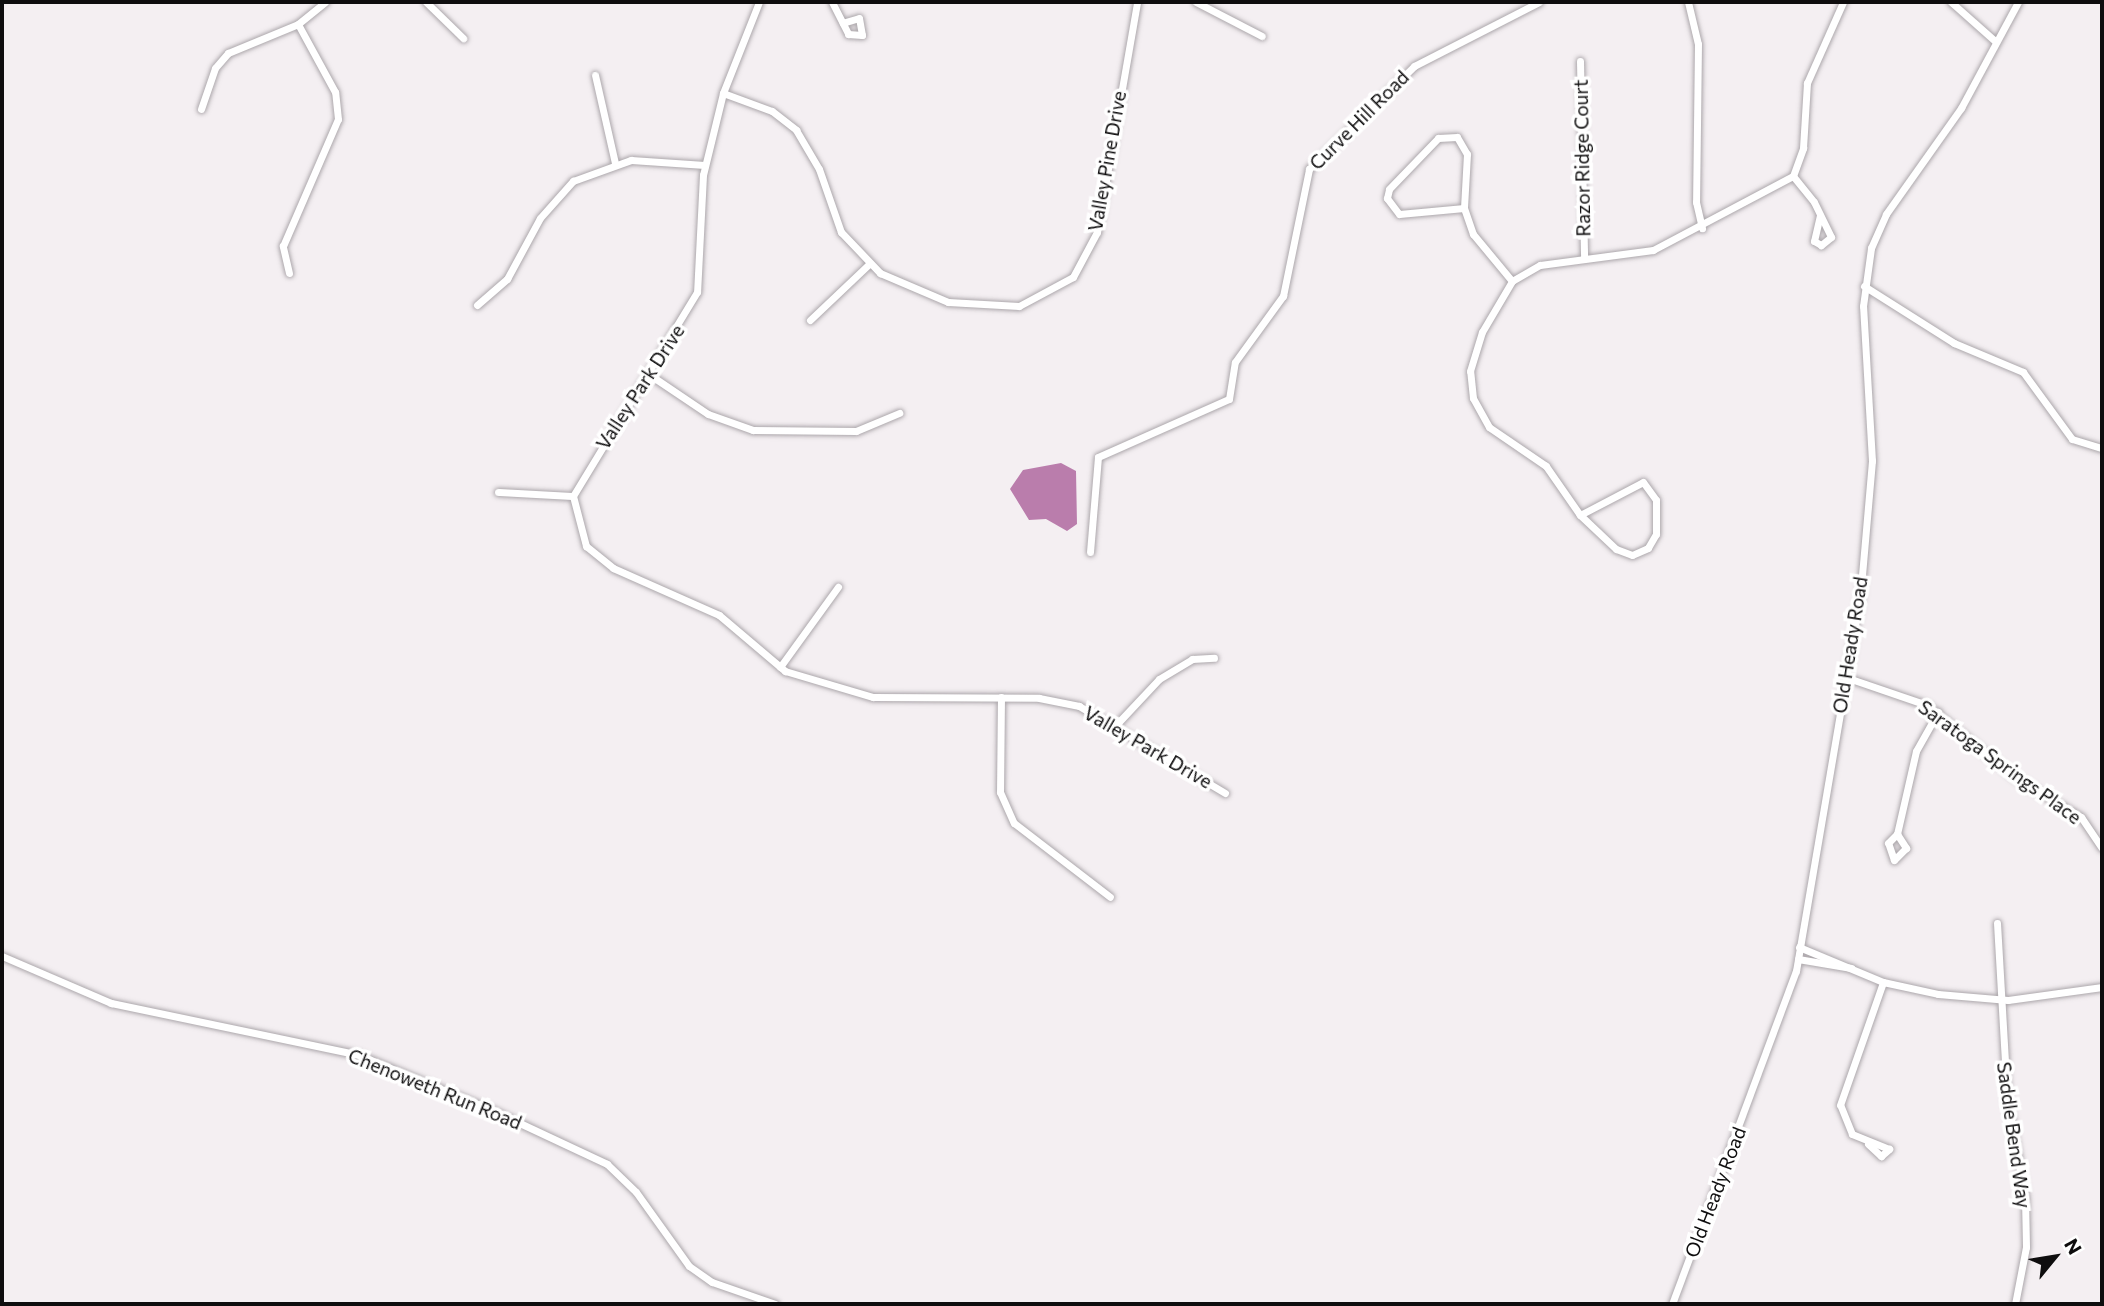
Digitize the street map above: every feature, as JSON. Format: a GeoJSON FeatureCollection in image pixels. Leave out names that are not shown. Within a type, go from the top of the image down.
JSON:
{"type":"FeatureCollection","features":[{"type":"Feature","properties":{"kind":"street"},"geometry":{"type":"LineString","coordinates":[[201,109],[215,68],[228,53],[298,24],[325,2]]}},
{"type":"Feature","properties":{"kind":"street"},"geometry":{"type":"LineString","coordinates":[[426,2],[463,38]]}},
{"type":"Feature","properties":{"kind":"street","name":"Valley Park Drive"},"geometry":{"type":"LineString","coordinates":[[759,2],[723,93],[705,165],[697,292],[650,375],[573,496],[586,545],[613,568],[690,597],[780,667],[873,697],[1002,697],[1079,706],[1225,793]]}},
{"type":"Feature","properties":{"kind":"street"},"geometry":{"type":"LineString","coordinates":[[832,2],[843,23]]}},
{"type":"Feature","properties":{"kind":"street","name":"Valley Pine Drive"},"geometry":{"type":"LineString","coordinates":[[723,93],[772,111],[796,130],[819,169],[841,232],[869,264],[922,295],[987,309],[1030,303],[1073,276],[1097,232],[1137,2]]}},
{"type":"Feature","properties":{"kind":"street"},"geometry":{"type":"LineString","coordinates":[[1196,2],[1262,36]]}},
{"type":"Feature","properties":{"kind":"street","name":"Curve Hill Road"},"geometry":{"type":"LineString","coordinates":[[1090,552],[1098,457],[1224,402],[1228,379],[1283,296],[1309,169],[1423,59],[1460,47],[1539,2]]}},
{"type":"Feature","properties":{"kind":"street"},"geometry":{"type":"LineString","coordinates":[[1688,2],[1698,44],[1696,202],[1702,228]]}},
{"type":"Feature","properties":{"kind":"street"},"geometry":{"type":"LineString","coordinates":[[1580,515],[1643,482],[1656,500],[1656,534],[1648,548],[1632,555],[1600,537],[1580,515],[1546,466],[1489,428],[1474,398],[1470,371],[1482,332],[1512,281],[1540,265],[1584,256],[1634,255],[1702,228],[1793,176],[1803,148],[1807,83],[1843,2]]}},
{"type":"Feature","properties":{"kind":"street"},"geometry":{"type":"LineString","coordinates":[[1951,2],[1996,42]]}},
{"type":"Feature","properties":{"kind":"street","name":"Old Heady Road"},"geometry":{"type":"LineString","coordinates":[[1672,1304],[1798,959],[1848,678],[1872,461],[1864,286],[1886,214],[1946,132],[2018,2]]}},
{"type":"Feature","properties":{"kind":"street"},"geometry":{"type":"LineString","coordinates":[[289,273],[283,246],[338,118],[335,92],[298,24]]}},
{"type":"Feature","properties":{"kind":"street","name":"Razor Ridge Court"},"geometry":{"type":"LineString","coordinates":[[1580,61],[1584,256]]}},
{"type":"Feature","properties":{"kind":"street"},"geometry":{"type":"LineString","coordinates":[[595,75],[615,163]]}},
{"type":"Feature","properties":{"kind":"street"},"geometry":{"type":"LineString","coordinates":[[1464,208],[1399,214],[1387,198],[1388,188],[1438,138],[1457,137],[1467,154],[1464,208],[1473,234],[1512,281]]}},
{"type":"Feature","properties":{"kind":"street"},"geometry":{"type":"LineString","coordinates":[[477,305],[507,279],[552,200],[573,181],[615,163],[653,159],[705,165]]}},
{"type":"Feature","properties":{"kind":"street"},"geometry":{"type":"LineString","coordinates":[[1793,176],[1820,216]]}},
{"type":"Feature","properties":{"kind":"street"},"geometry":{"type":"LineString","coordinates":[[810,320],[869,264]]}},
{"type":"Feature","properties":{"kind":"street"},"geometry":{"type":"LineString","coordinates":[[1864,286],[1954,343],[2023,372],[2072,439],[2102,448]]}},
{"type":"Feature","properties":{"kind":"street"},"geometry":{"type":"LineString","coordinates":[[650,375],[708,414],[754,430],[856,431],[899,413]]}},
{"type":"Feature","properties":{"kind":"street"},"geometry":{"type":"LineString","coordinates":[[498,492],[573,496]]}},
{"type":"Feature","properties":{"kind":"street"},"geometry":{"type":"LineString","coordinates":[[780,667],[838,587]]}},
{"type":"Feature","properties":{"kind":"street"},"geometry":{"type":"LineString","coordinates":[[1115,726],[1159,679],[1192,659],[1214,658]]}},
{"type":"Feature","properties":{"kind":"street","name":"Saratoga Springs Place"},"geometry":{"type":"LineString","coordinates":[[1848,678],[1906,694],[1938,712],[2016,778],[2081,817],[2102,848]]}},
{"type":"Feature","properties":{"kind":"street"},"geometry":{"type":"LineString","coordinates":[[1002,697],[1000,792],[1014,822],[1110,897]]}},
{"type":"Feature","properties":{"kind":"street"},"geometry":{"type":"LineString","coordinates":[[1897,834],[1916,751],[1938,712]]}},
{"type":"Feature","properties":{"kind":"street","name":"Saddle Bend Way"},"geometry":{"type":"LineString","coordinates":[[1997,923],[2007,1097],[2025,1198],[2026,1247],[2015,1304]]}},
{"type":"Feature","properties":{"kind":"street"},"geometry":{"type":"LineString","coordinates":[[1799,947],[1883,982],[2003,999],[2102,987]]}},
{"type":"Feature","properties":{"kind":"street","name":"Chenoweth Run Road"},"geometry":{"type":"LineString","coordinates":[[2,956],[111,1003],[359,1055],[506,1117],[607,1164],[636,1192],[689,1266],[712,1282],[775,1304]]}},
{"type":"Feature","properties":{"kind":"street"},"geometry":{"type":"LineString","coordinates":[[1798,959],[1851,968]]}},
{"type":"Feature","properties":{"kind":"street"},"geometry":{"type":"LineString","coordinates":[[1868,1144],[1845,1125],[1840,1105],[1883,982]]}},
{"type":"Feature","properties":{"kind":"shaded area"},"geometry":{"type":"Polygon","coordinates":[[[1061,463],[1076,471],[1077,524],[1067,531],[1046,519],[1029,520],[1010,489],[1023,470],[1061,463]]]}}]}
